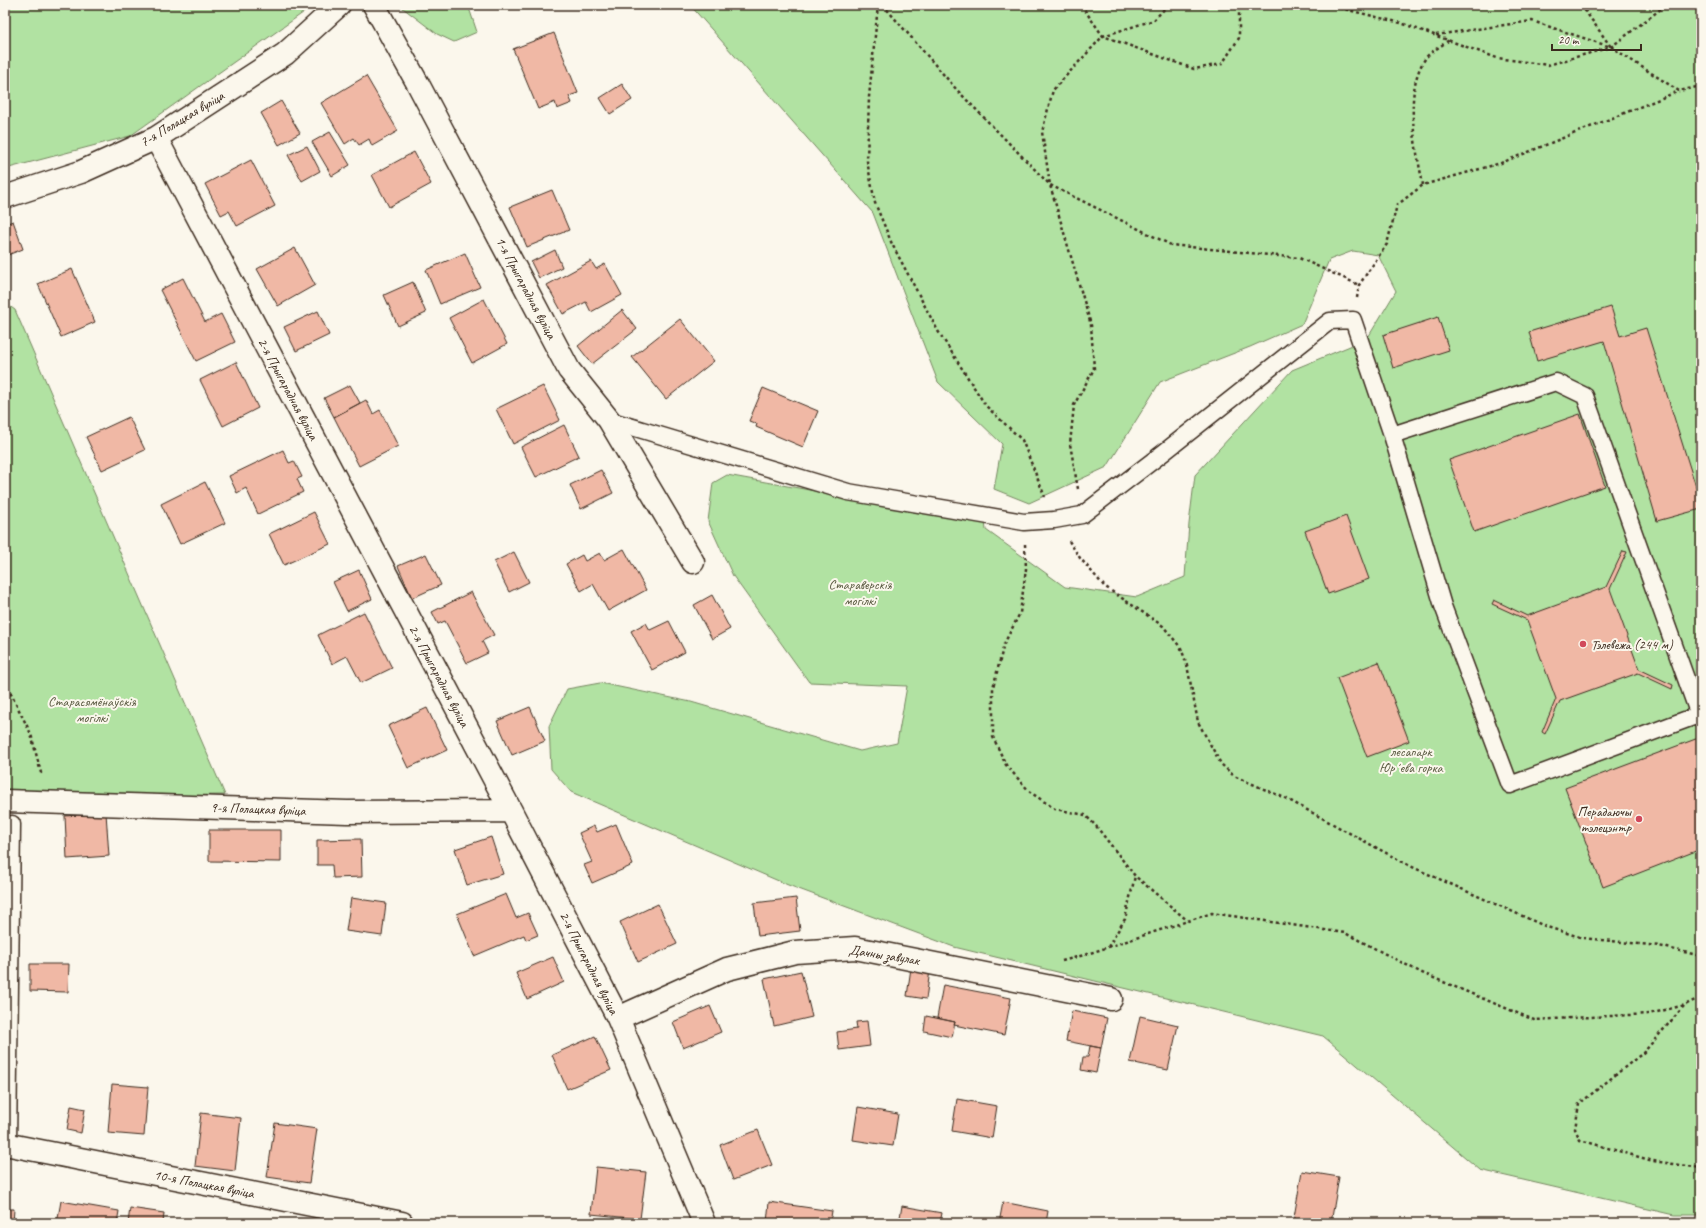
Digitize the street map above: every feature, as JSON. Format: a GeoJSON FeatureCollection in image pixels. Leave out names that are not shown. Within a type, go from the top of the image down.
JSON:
{"type":"FeatureCollection","features":[{"type":"Feature","properties":{"kind":"street","name":"7-я Полацкая вуліца"},"geometry":{"type":"LineString","coordinates":[[5,197],[81,172],[156,138],[285,54],[338,5]]}},
{"type":"Feature","properties":{"kind":"street","name":"1-я Прыгарадная вуліца"},"geometry":{"type":"LineString","coordinates":[[374,5],[418,84],[569,370],[608,420],[693,562]]}},
{"type":"Feature","properties":{"kind":"street","name":"2-я Прыгарадная вуліца"},"geometry":{"type":"LineString","coordinates":[[156,138],[618,1018],[704,1223]]}},
{"type":"Feature","properties":{"kind":"street","name":"9-я Полацкая вуліца"},"geometry":{"type":"LineString","coordinates":[[8,801],[348,812],[511,812]]}},
{"type":"Feature","properties":{"kind":"street","name":"Дачны завулак"},"geometry":{"type":"LineString","coordinates":[[618,1018],[727,969],[795,952],[855,948],[1111,999]]}},
{"type":"Feature","properties":{"kind":"street","name":"10-я Полацкая вуліца"},"geometry":{"type":"LineString","coordinates":[[7,1145],[402,1223]]}},
{"type":"Feature","properties":{"kind":"lane"},"geometry":{"type":"LineString","coordinates":[[608,420],[848,492],[1024,522],[1054,520],[1082,515],[1330,321],[1353,320],[1392,435],[1443,606],[1510,785],[1700,714],[1585,396],[1556,382],[1392,435]]}},
{"type":"Feature","properties":{"kind":"lane"},"geometry":{"type":"LineString","coordinates":[[7,1145],[12,824]]}},
{"type":"Feature","properties":{"kind":"path"},"geometry":{"type":"LineString","coordinates":[[878,5],[869,97],[867,161],[876,203],[892,244],[938,331],[986,406],[1022,440],[1054,520],[1080,558],[1104,586],[1163,626],[1181,648],[1187,665],[1198,722],[1221,764],[1234,776],[1287,799],[1410,866],[1547,927],[1583,938],[1659,946],[1701,956]]}},
{"type":"Feature","properties":{"kind":"path"},"geometry":{"type":"LineString","coordinates":[[883,5],[957,90],[1050,185],[1171,245],[1299,258],[1359,285]]}},
{"type":"Feature","properties":{"kind":"path"},"geometry":{"type":"LineString","coordinates":[[1081,5],[1103,36],[1194,69],[1222,64],[1239,38],[1239,5]]}},
{"type":"Feature","properties":{"kind":"path"},"geometry":{"type":"LineString","coordinates":[[1082,515],[1070,444],[1074,405],[1094,370],[1091,325],[1050,185],[1042,132],[1053,90],[1103,36],[1154,20],[1168,5]]}},
{"type":"Feature","properties":{"kind":"path"},"geometry":{"type":"LineString","coordinates":[[1328,5],[1401,22],[1497,58],[1548,65],[1611,47],[1666,5]]}},
{"type":"Feature","properties":{"kind":"path"},"geometry":{"type":"LineString","coordinates":[[1581,5],[1611,47]]}},
{"type":"Feature","properties":{"kind":"path"},"geometry":{"type":"LineString","coordinates":[[1436,35],[1532,21],[1611,47],[1679,91]]}},
{"type":"Feature","properties":{"kind":"path"},"geometry":{"type":"LineString","coordinates":[[1423,185],[1412,118],[1415,82],[1425,58],[1449,40]]}},
{"type":"Feature","properties":{"kind":"path"},"geometry":{"type":"LineString","coordinates":[[1353,320],[1359,285],[1387,244],[1397,205],[1423,185],[1501,163],[1679,91],[1701,86]]}},
{"type":"Feature","properties":{"kind":"path"},"geometry":{"type":"LineString","coordinates":[[1024,522],[1026,568],[1020,613],[1004,644],[993,688],[994,737],[1006,765],[1030,792],[1055,809],[1085,815],[1096,826],[1135,876],[1188,921]]}},
{"type":"Feature","properties":{"kind":"path"},"geometry":{"type":"LineString","coordinates":[[5,682],[31,734],[41,773],[28,791],[8,801]]}},
{"type":"Feature","properties":{"kind":"path"},"geometry":{"type":"LineString","coordinates":[[1108,947],[1125,919],[1135,876]]}},
{"type":"Feature","properties":{"kind":"path"},"geometry":{"type":"LineString","coordinates":[[1060,961],[1212,913],[1345,933],[1422,973],[1534,1020],[1650,1014],[1685,1005],[1701,997]]}},
{"type":"Feature","properties":{"kind":"path"},"geometry":{"type":"LineString","coordinates":[[1685,1005],[1644,1052],[1579,1104],[1575,1129],[1580,1140],[1653,1161],[1701,1168]]}},
{"type":"Feature","properties":{"kind":"green space"},"geometry":{"type":"Polygon","coordinates":[[[5,5],[314,5],[130,136],[5,169],[5,5]]]}},
{"type":"Feature","properties":{"kind":"green space"},"geometry":{"type":"Polygon","coordinates":[[[399,5],[468,5],[477,32],[454,42],[437,34],[399,5]]]}},
{"type":"Feature","properties":{"kind":"green space","name":"лесапарк Юрʼева горка"},"geometry":{"type":"Polygon","coordinates":[[[690,5],[1701,5],[1701,1215],[1674,1215],[1480,1170],[1323,1036],[954,947],[788,885],[571,792],[551,769],[549,726],[567,689],[600,683],[691,702],[860,751],[897,743],[907,686],[809,682],[733,576],[708,521],[713,483],[727,475],[985,522],[986,530],[1065,587],[1137,597],[1185,577],[1195,475],[1292,370],[1367,339],[1396,291],[1378,255],[1353,251],[1329,260],[1302,324],[1250,347],[1160,382],[1107,467],[1029,503],[994,489],[1002,444],[938,382],[873,213],[690,5]]]}},
{"type":"Feature","properties":{"kind":"green space","name":"Старасямёнаўскія могілкі"},"geometry":{"type":"Polygon","coordinates":[[[5,303],[15,310],[225,795],[5,798],[5,303]]]}},
{"type":"Feature","properties":{"kind":"building"},"geometry":{"type":"Polygon","coordinates":[[[554,33],[578,93],[569,96],[572,103],[557,109],[555,102],[538,109],[513,49],[554,33]]]}},
{"type":"Feature","properties":{"kind":"building"},"geometry":{"type":"Polygon","coordinates":[[[366,76],[398,131],[372,146],[369,139],[359,145],[354,138],[345,144],[321,103],[366,76]]]}},
{"type":"Feature","properties":{"kind":"building"},"geometry":{"type":"Polygon","coordinates":[[[622,84],[632,100],[610,114],[600,98],[622,84]]]}},
{"type":"Feature","properties":{"kind":"building"},"geometry":{"type":"Polygon","coordinates":[[[281,101],[300,133],[279,145],[261,113],[281,101]]]}},
{"type":"Feature","properties":{"kind":"building"},"geometry":{"type":"Polygon","coordinates":[[[330,132],[350,165],[332,176],[312,142],[330,132]]]}},
{"type":"Feature","properties":{"kind":"building"},"geometry":{"type":"Polygon","coordinates":[[[307,146],[320,171],[302,181],[288,155],[307,146]]]}},
{"type":"Feature","properties":{"kind":"building"},"geometry":{"type":"Polygon","coordinates":[[[414,152],[431,184],[389,207],[372,175],[414,152]]]}},
{"type":"Feature","properties":{"kind":"building"},"geometry":{"type":"Polygon","coordinates":[[[251,160],[275,206],[237,226],[229,211],[221,215],[205,184],[251,160]]]}},
{"type":"Feature","properties":{"kind":"building"},"geometry":{"type":"Polygon","coordinates":[[[552,190],[569,230],[527,247],[510,207],[552,190]]]}},
{"type":"Feature","properties":{"kind":"building"},"geometry":{"type":"Polygon","coordinates":[[[13,221],[23,249],[5,256],[5,224],[13,221]]]}},
{"type":"Feature","properties":{"kind":"building"},"geometry":{"type":"Polygon","coordinates":[[[295,248],[315,285],[278,306],[257,269],[295,248]]]}},
{"type":"Feature","properties":{"kind":"building"},"geometry":{"type":"Polygon","coordinates":[[[555,250],[562,267],[539,278],[531,262],[555,250]]]}},
{"type":"Feature","properties":{"kind":"building"},"geometry":{"type":"Polygon","coordinates":[[[465,253],[480,287],[440,304],[426,270],[465,253]]]}},
{"type":"Feature","properties":{"kind":"building"},"geometry":{"type":"Polygon","coordinates":[[[591,261],[596,269],[605,264],[622,295],[591,312],[586,302],[563,314],[547,285],[591,261]]]}},
{"type":"Feature","properties":{"kind":"building"},"geometry":{"type":"Polygon","coordinates":[[[72,269],[95,322],[61,337],[38,284],[72,269]]]}},
{"type":"Feature","properties":{"kind":"building"},"geometry":{"type":"Polygon","coordinates":[[[183,278],[205,322],[221,314],[235,342],[196,361],[160,290],[183,278]]]}},
{"type":"Feature","properties":{"kind":"building"},"geometry":{"type":"Polygon","coordinates":[[[413,282],[426,313],[398,326],[384,295],[413,282]]]}},
{"type":"Feature","properties":{"kind":"building"},"geometry":{"type":"Polygon","coordinates":[[[484,299],[507,344],[472,363],[449,318],[484,299]]]}},
{"type":"Feature","properties":{"kind":"building"},"geometry":{"type":"Polygon","coordinates":[[[1611,307],[1620,336],[1646,328],[1701,503],[1701,509],[1657,521],[1604,341],[1537,361],[1529,332],[1611,307]]]}},
{"type":"Feature","properties":{"kind":"building"},"geometry":{"type":"Polygon","coordinates":[[[622,310],[637,329],[592,364],[578,346],[622,310]]]}},
{"type":"Feature","properties":{"kind":"building"},"geometry":{"type":"Polygon","coordinates":[[[318,311],[329,335],[296,351],[284,327],[318,311]]]}},
{"type":"Feature","properties":{"kind":"building"},"geometry":{"type":"Polygon","coordinates":[[[1438,317],[1449,350],[1393,368],[1383,335],[1438,317]]]}},
{"type":"Feature","properties":{"kind":"building"},"geometry":{"type":"Polygon","coordinates":[[[680,319],[714,361],[666,399],[632,357],[680,319]]]}},
{"type":"Feature","properties":{"kind":"building"},"geometry":{"type":"Polygon","coordinates":[[[236,362],[258,408],[223,426],[200,380],[236,362]]]}},
{"type":"Feature","properties":{"kind":"building"},"geometry":{"type":"Polygon","coordinates":[[[350,385],[360,403],[334,417],[324,398],[350,385]]]}},
{"type":"Feature","properties":{"kind":"building"},"geometry":{"type":"Polygon","coordinates":[[[543,386],[560,420],[513,444],[496,409],[543,386]]]}},
{"type":"Feature","properties":{"kind":"building"},"geometry":{"type":"Polygon","coordinates":[[[763,388],[818,411],[803,447],[756,427],[757,424],[749,421],[763,388]]]}},
{"type":"Feature","properties":{"kind":"building"},"geometry":{"type":"Polygon","coordinates":[[[366,400],[373,414],[380,410],[398,446],[359,466],[334,417],[366,400]]]}},
{"type":"Feature","properties":{"kind":"building"},"geometry":{"type":"Polygon","coordinates":[[[1580,414],[1605,486],[1474,532],[1449,460],[1580,414]]]}},
{"type":"Feature","properties":{"kind":"building"},"geometry":{"type":"Polygon","coordinates":[[[129,417],[145,450],[102,470],[86,437],[129,417]]]}},
{"type":"Feature","properties":{"kind":"building"},"geometry":{"type":"Polygon","coordinates":[[[564,425],[579,456],[536,477],[521,447],[564,425]]]}},
{"type":"Feature","properties":{"kind":"building"},"geometry":{"type":"Polygon","coordinates":[[[283,450],[289,463],[294,461],[302,477],[297,479],[303,492],[258,514],[246,488],[237,493],[229,476],[283,450]]]}},
{"type":"Feature","properties":{"kind":"building"},"geometry":{"type":"Polygon","coordinates":[[[601,470],[613,493],[581,509],[570,485],[601,470]]]}},
{"type":"Feature","properties":{"kind":"building"},"geometry":{"type":"Polygon","coordinates":[[[205,482],[225,523],[180,544],[161,504],[205,482]]]}},
{"type":"Feature","properties":{"kind":"building"},"geometry":{"type":"Polygon","coordinates":[[[314,512],[330,544],[284,565],[269,534],[314,512]]]}},
{"type":"Feature","properties":{"kind":"building"},"geometry":{"type":"Polygon","coordinates":[[[1346,516],[1369,579],[1328,594],[1305,531],[1346,516]]]}},
{"type":"Feature","properties":{"kind":"building"},"geometry":{"type":"Polygon","coordinates":[[[624,549],[646,590],[608,611],[593,584],[581,591],[566,564],[582,555],[585,561],[600,553],[604,560],[624,549]]]}},
{"type":"Feature","properties":{"kind":"building","name":"Тэлевежа (244 м)"},"geometry":{"type":"Polygon","coordinates":[[[1623,551],[1627,552],[1610,589],[1639,669],[1673,685],[1672,689],[1638,673],[1560,701],[1545,734],[1542,732],[1556,699],[1527,620],[1492,604],[1494,600],[1527,616],[1606,587],[1623,551]]]}},
{"type":"Feature","properties":{"kind":"building"},"geometry":{"type":"Polygon","coordinates":[[[514,552],[529,582],[509,592],[494,562],[514,552]]]}},
{"type":"Feature","properties":{"kind":"building"},"geometry":{"type":"Polygon","coordinates":[[[426,554],[441,585],[412,598],[398,566],[426,554]]]}},
{"type":"Feature","properties":{"kind":"building"},"geometry":{"type":"Polygon","coordinates":[[[359,570],[372,599],[347,611],[333,582],[359,570]]]}},
{"type":"Feature","properties":{"kind":"building"},"geometry":{"type":"Polygon","coordinates":[[[471,592],[494,635],[482,641],[488,653],[467,663],[445,621],[438,624],[432,612],[471,592]]]}},
{"type":"Feature","properties":{"kind":"building"},"geometry":{"type":"Polygon","coordinates":[[[712,595],[730,629],[712,639],[694,605],[712,595]]]}},
{"type":"Feature","properties":{"kind":"building"},"geometry":{"type":"Polygon","coordinates":[[[364,612],[392,668],[361,683],[347,656],[332,664],[318,635],[364,612]]]}},
{"type":"Feature","properties":{"kind":"building"},"geometry":{"type":"Polygon","coordinates":[[[669,621],[685,652],[652,670],[631,631],[646,623],[650,630],[669,621]]]}},
{"type":"Feature","properties":{"kind":"building"},"geometry":{"type":"Polygon","coordinates":[[[1379,662],[1409,741],[1367,757],[1337,678],[1379,662]]]}},
{"type":"Feature","properties":{"kind":"building"},"geometry":{"type":"Polygon","coordinates":[[[530,707],[545,741],[512,755],[497,721],[530,707]]]}},
{"type":"Feature","properties":{"kind":"building"},"geometry":{"type":"Polygon","coordinates":[[[427,708],[447,750],[408,768],[388,726],[427,708]]]}},
{"type":"Feature","properties":{"kind":"building","name":"Перадаючы тэлецэнтр"},"geometry":{"type":"Polygon","coordinates":[[[1701,737],[1701,849],[1603,887],[1565,788],[1701,737]]]}},
{"type":"Feature","properties":{"kind":"building"},"geometry":{"type":"Polygon","coordinates":[[[106,813],[109,856],[67,859],[65,816],[106,813]]]}},
{"type":"Feature","properties":{"kind":"building"},"geometry":{"type":"Polygon","coordinates":[[[616,824],[633,865],[592,883],[584,865],[592,862],[579,833],[594,826],[597,832],[616,824]]]}},
{"type":"Feature","properties":{"kind":"building"},"geometry":{"type":"Polygon","coordinates":[[[209,830],[281,830],[281,862],[209,861],[209,830]]]}},
{"type":"Feature","properties":{"kind":"building"},"geometry":{"type":"Polygon","coordinates":[[[491,837],[503,874],[467,885],[455,849],[491,837]]]}},
{"type":"Feature","properties":{"kind":"building"},"geometry":{"type":"Polygon","coordinates":[[[361,839],[362,877],[333,878],[332,865],[317,865],[317,840],[361,839]]]}},
{"type":"Feature","properties":{"kind":"building"},"geometry":{"type":"Polygon","coordinates":[[[506,894],[516,918],[528,913],[538,935],[526,940],[524,935],[474,956],[457,914],[506,894]]]}},
{"type":"Feature","properties":{"kind":"building"},"geometry":{"type":"Polygon","coordinates":[[[351,898],[386,903],[382,936],[346,931],[351,898]]]}},
{"type":"Feature","properties":{"kind":"building"},"geometry":{"type":"Polygon","coordinates":[[[796,898],[800,931],[758,936],[754,903],[796,898]]]}},
{"type":"Feature","properties":{"kind":"building"},"geometry":{"type":"Polygon","coordinates":[[[658,904],[677,944],[638,962],[620,922],[658,904]]]}},
{"type":"Feature","properties":{"kind":"building"},"geometry":{"type":"Polygon","coordinates":[[[553,957],[564,982],[527,999],[516,973],[553,957]]]}},
{"type":"Feature","properties":{"kind":"building"},"geometry":{"type":"Polygon","coordinates":[[[30,964],[69,964],[68,992],[30,991],[30,964]]]}},
{"type":"Feature","properties":{"kind":"building"},"geometry":{"type":"Polygon","coordinates":[[[911,968],[930,970],[926,999],[907,996],[911,968]]]}},
{"type":"Feature","properties":{"kind":"building"},"geometry":{"type":"Polygon","coordinates":[[[801,971],[812,1017],[774,1026],[764,979],[801,971]]]}},
{"type":"Feature","properties":{"kind":"building"},"geometry":{"type":"Polygon","coordinates":[[[943,985],[1011,998],[1004,1035],[954,1025],[955,1022],[937,1018],[943,985]]]}},
{"type":"Feature","properties":{"kind":"building"},"geometry":{"type":"Polygon","coordinates":[[[710,1006],[721,1032],[683,1048],[673,1022],[710,1006]]]}},
{"type":"Feature","properties":{"kind":"building"},"geometry":{"type":"Polygon","coordinates":[[[1072,1011],[1107,1018],[1101,1048],[1066,1041],[1072,1011]]]}},
{"type":"Feature","properties":{"kind":"building"},"geometry":{"type":"Polygon","coordinates":[[[926,1016],[955,1022],[952,1037],[924,1031],[926,1016]]]}},
{"type":"Feature","properties":{"kind":"building"},"geometry":{"type":"Polygon","coordinates":[[[1140,1016],[1178,1025],[1168,1070],[1130,1062],[1140,1016]]]}},
{"type":"Feature","properties":{"kind":"building"},"geometry":{"type":"Polygon","coordinates":[[[867,1021],[870,1046],[839,1050],[837,1032],[857,1029],[856,1022],[867,1021]]]}},
{"type":"Feature","properties":{"kind":"building"},"geometry":{"type":"Polygon","coordinates":[[[595,1036],[611,1070],[567,1089],[552,1055],[595,1036]]]}},
{"type":"Feature","properties":{"kind":"building"},"geometry":{"type":"Polygon","coordinates":[[[1090,1046],[1101,1048],[1096,1073],[1081,1070],[1083,1057],[1088,1057],[1090,1046]]]}},
{"type":"Feature","properties":{"kind":"building"},"geometry":{"type":"Polygon","coordinates":[[[112,1084],[148,1087],[144,1136],[108,1133],[112,1084]]]}},
{"type":"Feature","properties":{"kind":"building"},"geometry":{"type":"Polygon","coordinates":[[[957,1099],[997,1106],[992,1138],[952,1131],[957,1099]]]}},
{"type":"Feature","properties":{"kind":"building"},"geometry":{"type":"Polygon","coordinates":[[[71,1106],[85,1109],[81,1133],[67,1130],[71,1106]]]}},
{"type":"Feature","properties":{"kind":"building"},"geometry":{"type":"Polygon","coordinates":[[[858,1107],[898,1114],[893,1146],[853,1140],[858,1107]]]}},
{"type":"Feature","properties":{"kind":"building"},"geometry":{"type":"Polygon","coordinates":[[[201,1113],[241,1118],[235,1171],[195,1166],[201,1113]]]}},
{"type":"Feature","properties":{"kind":"building"},"geometry":{"type":"Polygon","coordinates":[[[275,1123],[317,1129],[309,1183],[267,1177],[275,1123]]]}},
{"type":"Feature","properties":{"kind":"building"},"geometry":{"type":"Polygon","coordinates":[[[758,1130],[772,1165],[733,1180],[720,1145],[758,1130]]]}},
{"type":"Feature","properties":{"kind":"building"},"geometry":{"type":"Polygon","coordinates":[[[596,1167],[646,1172],[640,1219],[591,1214],[596,1167]]]}},
{"type":"Feature","properties":{"kind":"building"},"geometry":{"type":"Polygon","coordinates":[[[1302,1171],[1339,1177],[1331,1223],[1293,1223],[1302,1171]]]}},
{"type":"Feature","properties":{"kind":"building"},"geometry":{"type":"Polygon","coordinates":[[[61,1201],[119,1211],[117,1223],[57,1223],[61,1201]]]}},
{"type":"Feature","properties":{"kind":"building"},"geometry":{"type":"Polygon","coordinates":[[[769,1202],[832,1211],[830,1223],[767,1223],[769,1202]]]}},
{"type":"Feature","properties":{"kind":"building"},"geometry":{"type":"Polygon","coordinates":[[[1003,1202],[1048,1211],[1046,1223],[999,1223],[1003,1202]]]}},
{"type":"Feature","properties":{"kind":"building"},"geometry":{"type":"Polygon","coordinates":[[[902,1206],[942,1213],[940,1223],[899,1223],[902,1206]]]}},
{"type":"Feature","properties":{"kind":"building"},"geometry":{"type":"Polygon","coordinates":[[[130,1208],[164,1213],[163,1223],[128,1223],[130,1208]]]}},
{"type":"Feature","properties":{"kind":"building"},"geometry":{"type":"Polygon","coordinates":[[[5,1209],[14,1209],[13,1223],[5,1223],[5,1209]]]}},
{"type":"Feature","properties":{"kind":"place","name":"Тэлевежа (244 м)"},"geometry":{"type":"Point","coordinates":[1583,644]}},
{"type":"Feature","properties":{"kind":"place","name":"Перадаючы тэлецэнтр"},"geometry":{"type":"Point","coordinates":[1639,819]}},
{"type":"Feature","properties":{"kind":"park label","name":"Стараверскія могілкі"},"geometry":{"type":"Point","coordinates":[860,592]}}]}
